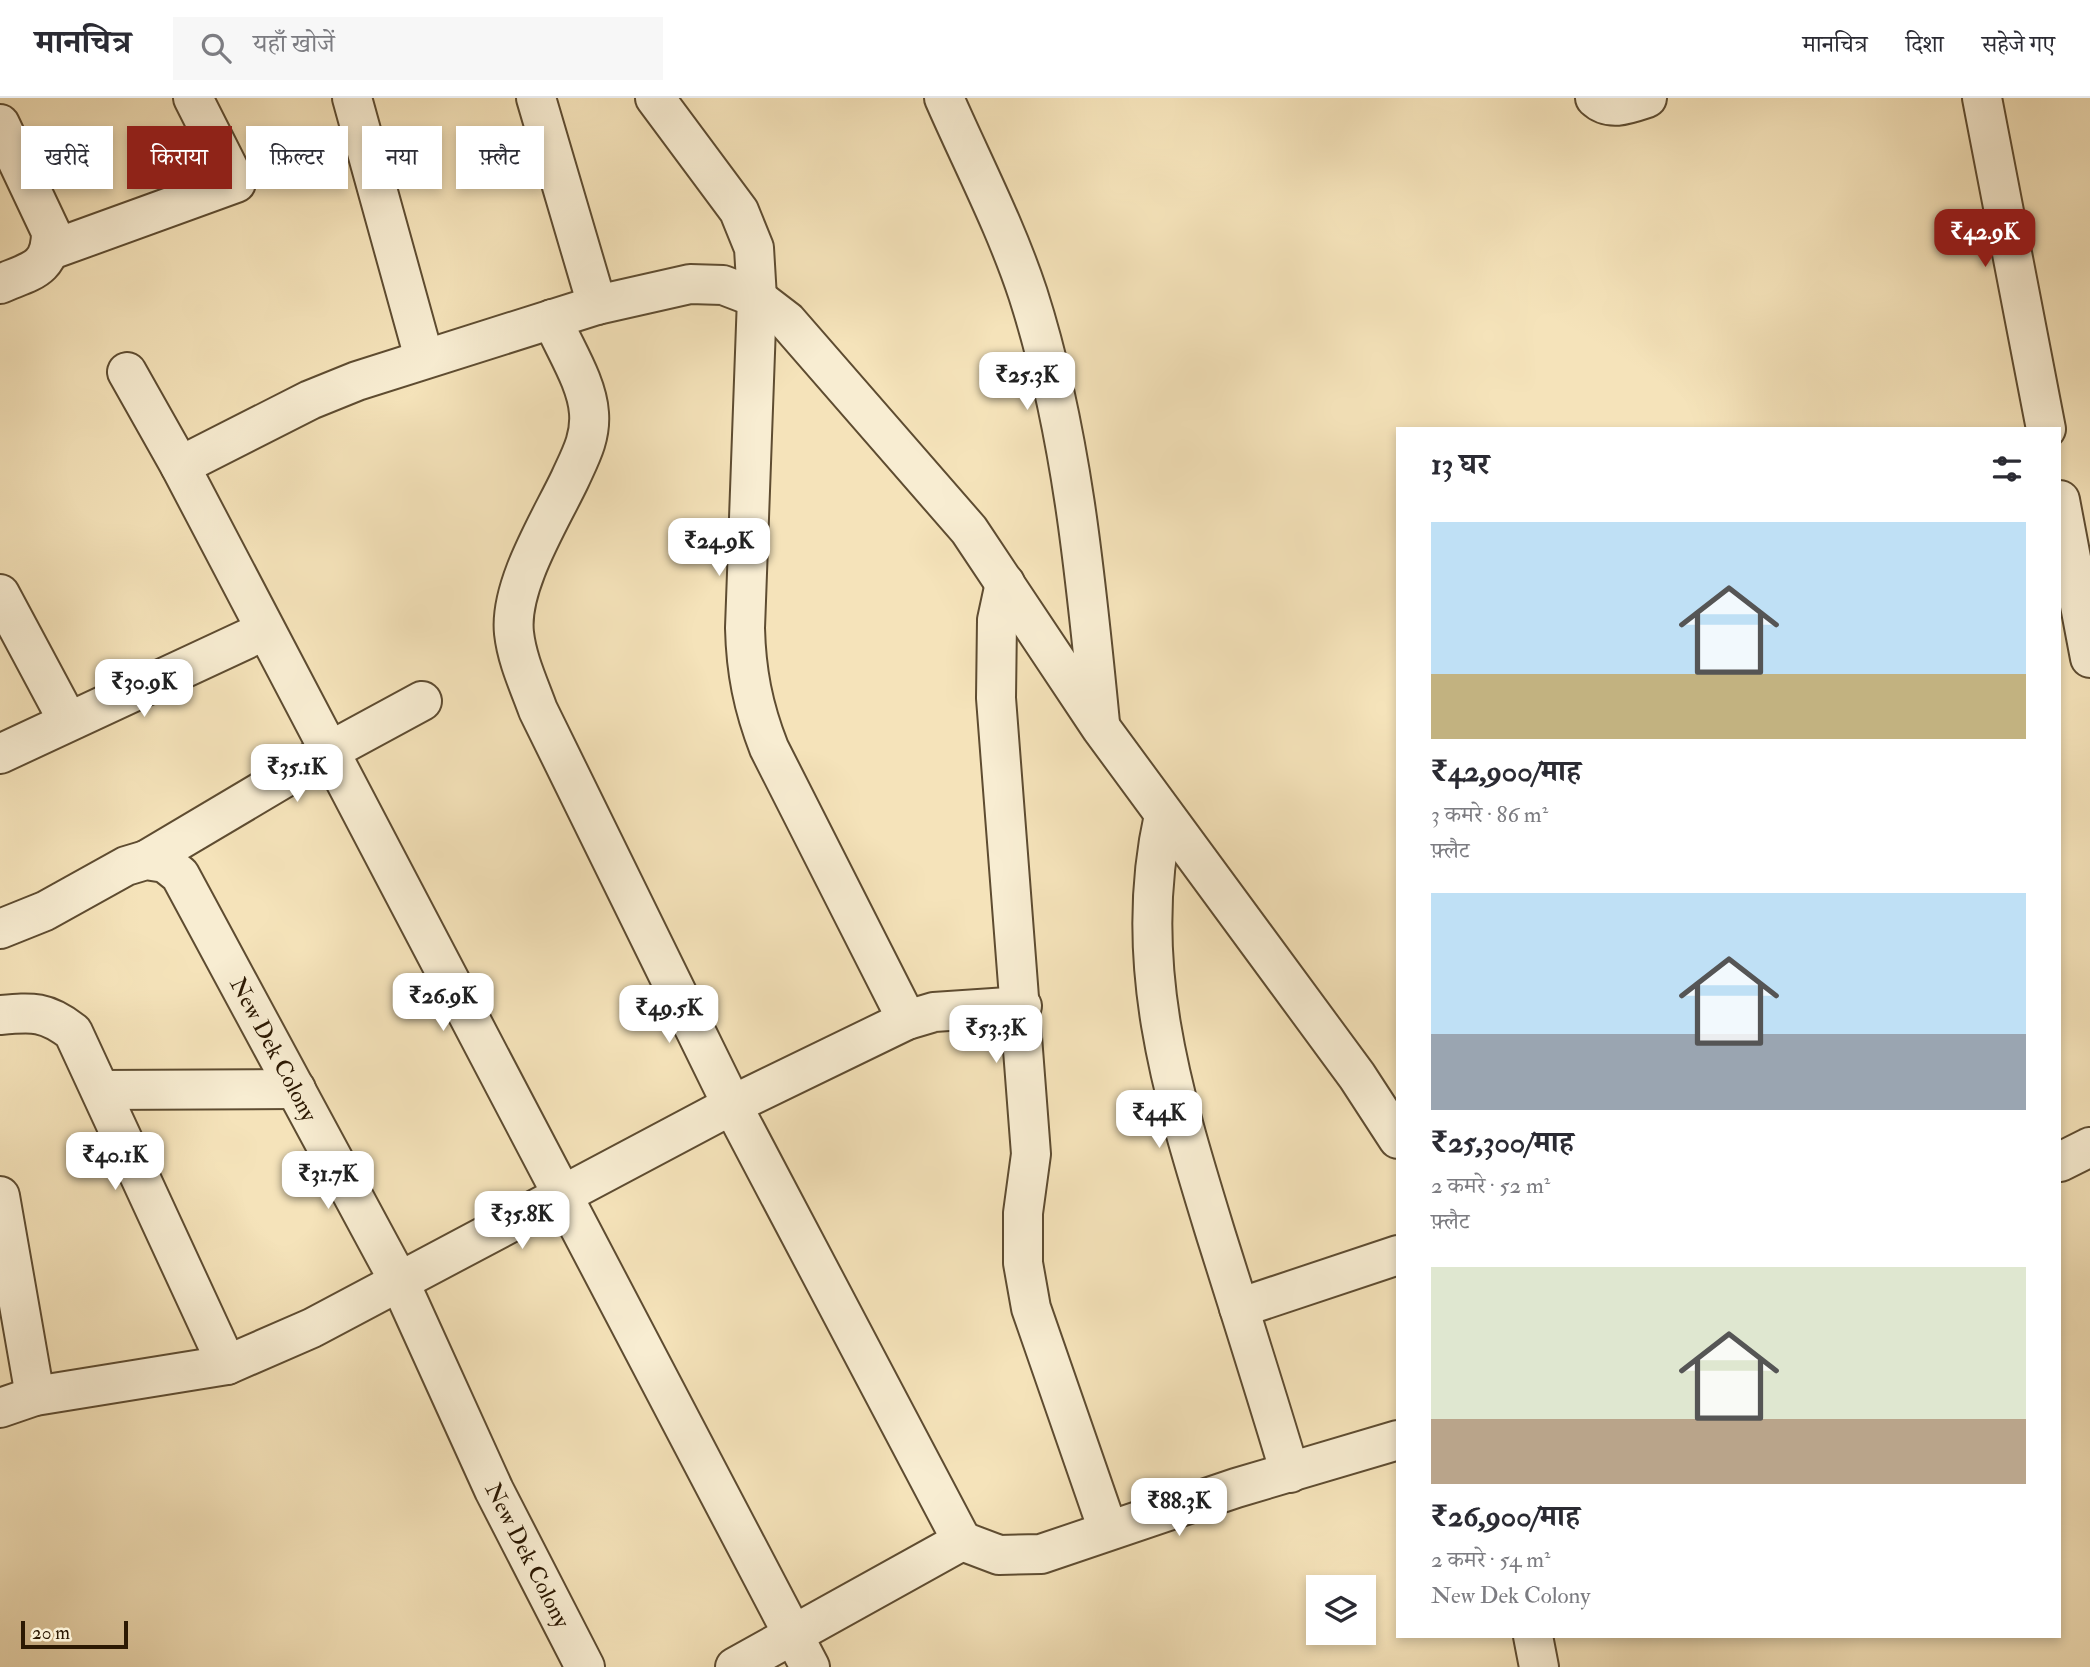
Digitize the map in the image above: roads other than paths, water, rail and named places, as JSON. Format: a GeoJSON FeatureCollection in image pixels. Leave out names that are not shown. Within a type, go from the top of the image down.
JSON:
{"type":"FeatureCollection","features":[{"type":"Feature","properties":{"kind":"street"},"geometry":{"type":"LineString","coordinates":[[51,250],[236,183],[193,98]]}},
{"type":"Feature","properties":{"kind":"street"},"geometry":{"type":"LineString","coordinates":[[352,98],[424,358]]}},
{"type":"Feature","properties":{"kind":"street"},"geometry":{"type":"LineString","coordinates":[[536,98],[597,305]]}},
{"type":"Feature","properties":{"kind":"street"},"geometry":{"type":"LineString","coordinates":[[655,98],[739,211],[754,248],[757,298],[746,670],[755,712],[769,748],[907,1020]]}},
{"type":"Feature","properties":{"kind":"street"},"geometry":{"type":"LineString","coordinates":[[944,98],[1027,292],[1044,350],[1062,433],[1089,608],[1101,728]]}},
{"type":"Feature","properties":{"kind":"street"},"geometry":{"type":"LineString","coordinates":[[1595,98],[1603,105],[1618,106],[1647,98]]}},
{"type":"Feature","properties":{"kind":"street"},"geometry":{"type":"LineString","coordinates":[[1982,98],[2046,427]]}},
{"type":"Feature","properties":{"kind":"street"},"geometry":{"type":"LineString","coordinates":[[0,124],[51,232],[51,250],[41,266],[0,284]]}},
{"type":"Feature","properties":{"kind":"street"},"geometry":{"type":"LineString","coordinates":[[180,466],[310,400],[424,358],[597,305],[690,284],[723,285],[757,298],[787,321],[960,520],[1101,728],[1357,1076],[1396,1136]]}},
{"type":"Feature","properties":{"kind":"street"},"geometry":{"type":"LineString","coordinates":[[552,319],[583,389],[589,412],[588,438],[525,575],[516,603],[514,632],[523,670],[538,710],[732,1104],[962,1541],[999,1555],[1015,1557],[1041,1554],[1108,1530],[1396,1441]]}},
{"type":"Feature","properties":{"kind":"street"},"geometry":{"type":"LineString","coordinates":[[127,372],[180,466],[264,631],[801,1651]]}},
{"type":"Feature","properties":{"kind":"street"},"geometry":{"type":"LineString","coordinates":[[2072,518],[2090,658]]}},
{"type":"Feature","properties":{"kind":"street"},"geometry":{"type":"LineString","coordinates":[[1005,583],[998,620],[996,698],[1022,1006],[1031,1154],[1023,1213],[1023,1264],[1031,1308],[1108,1530]]}},
{"type":"Feature","properties":{"kind":"street"},"geometry":{"type":"LineString","coordinates":[[0,594],[68,721]]}},
{"type":"Feature","properties":{"kind":"street"},"geometry":{"type":"LineString","coordinates":[[0,754],[264,631]]}},
{"type":"Feature","properties":{"kind":"street"},"geometry":{"type":"LineString","coordinates":[[0,929],[45,911],[126,866],[146,860],[328,752],[422,701]]}},
{"type":"Feature","properties":{"kind":"street"},"geometry":{"type":"LineString","coordinates":[[1164,815],[1155,855],[1150,904],[1151,957],[1159,1027],[1188,1143],[1290,1473]]}},
{"type":"Feature","properties":{"kind":"street","name":"New Dek Colony"},"geometry":{"type":"LineString","coordinates":[[146,860],[165,863],[180,875],[296,1088],[400,1283],[494,1490],[585,1667]]}},
{"type":"Feature","properties":{"kind":"street"},"geometry":{"type":"LineString","coordinates":[[0,1196],[18,1402],[227,1364],[313,1328],[732,1104],[907,1020],[934,1012],[1022,1006]]}},
{"type":"Feature","properties":{"kind":"street"},"geometry":{"type":"LineString","coordinates":[[0,1015],[31,1012],[55,1018],[73,1032],[227,1364]]}},
{"type":"Feature","properties":{"kind":"street"},"geometry":{"type":"LineString","coordinates":[[101,1090],[296,1088]]}},
{"type":"Feature","properties":{"kind":"street"},"geometry":{"type":"LineString","coordinates":[[2061,1162],[2090,1147]]}},
{"type":"Feature","properties":{"kind":"street"},"geometry":{"type":"LineString","coordinates":[[1239,1308],[1396,1256]]}},
{"type":"Feature","properties":{"kind":"street"},"geometry":{"type":"LineString","coordinates":[[735,1667],[801,1651],[962,1541]]}},
{"type":"Feature","properties":{"kind":"street"},"geometry":{"type":"LineString","coordinates":[[1532,1638],[1539,1667]]}}]}
